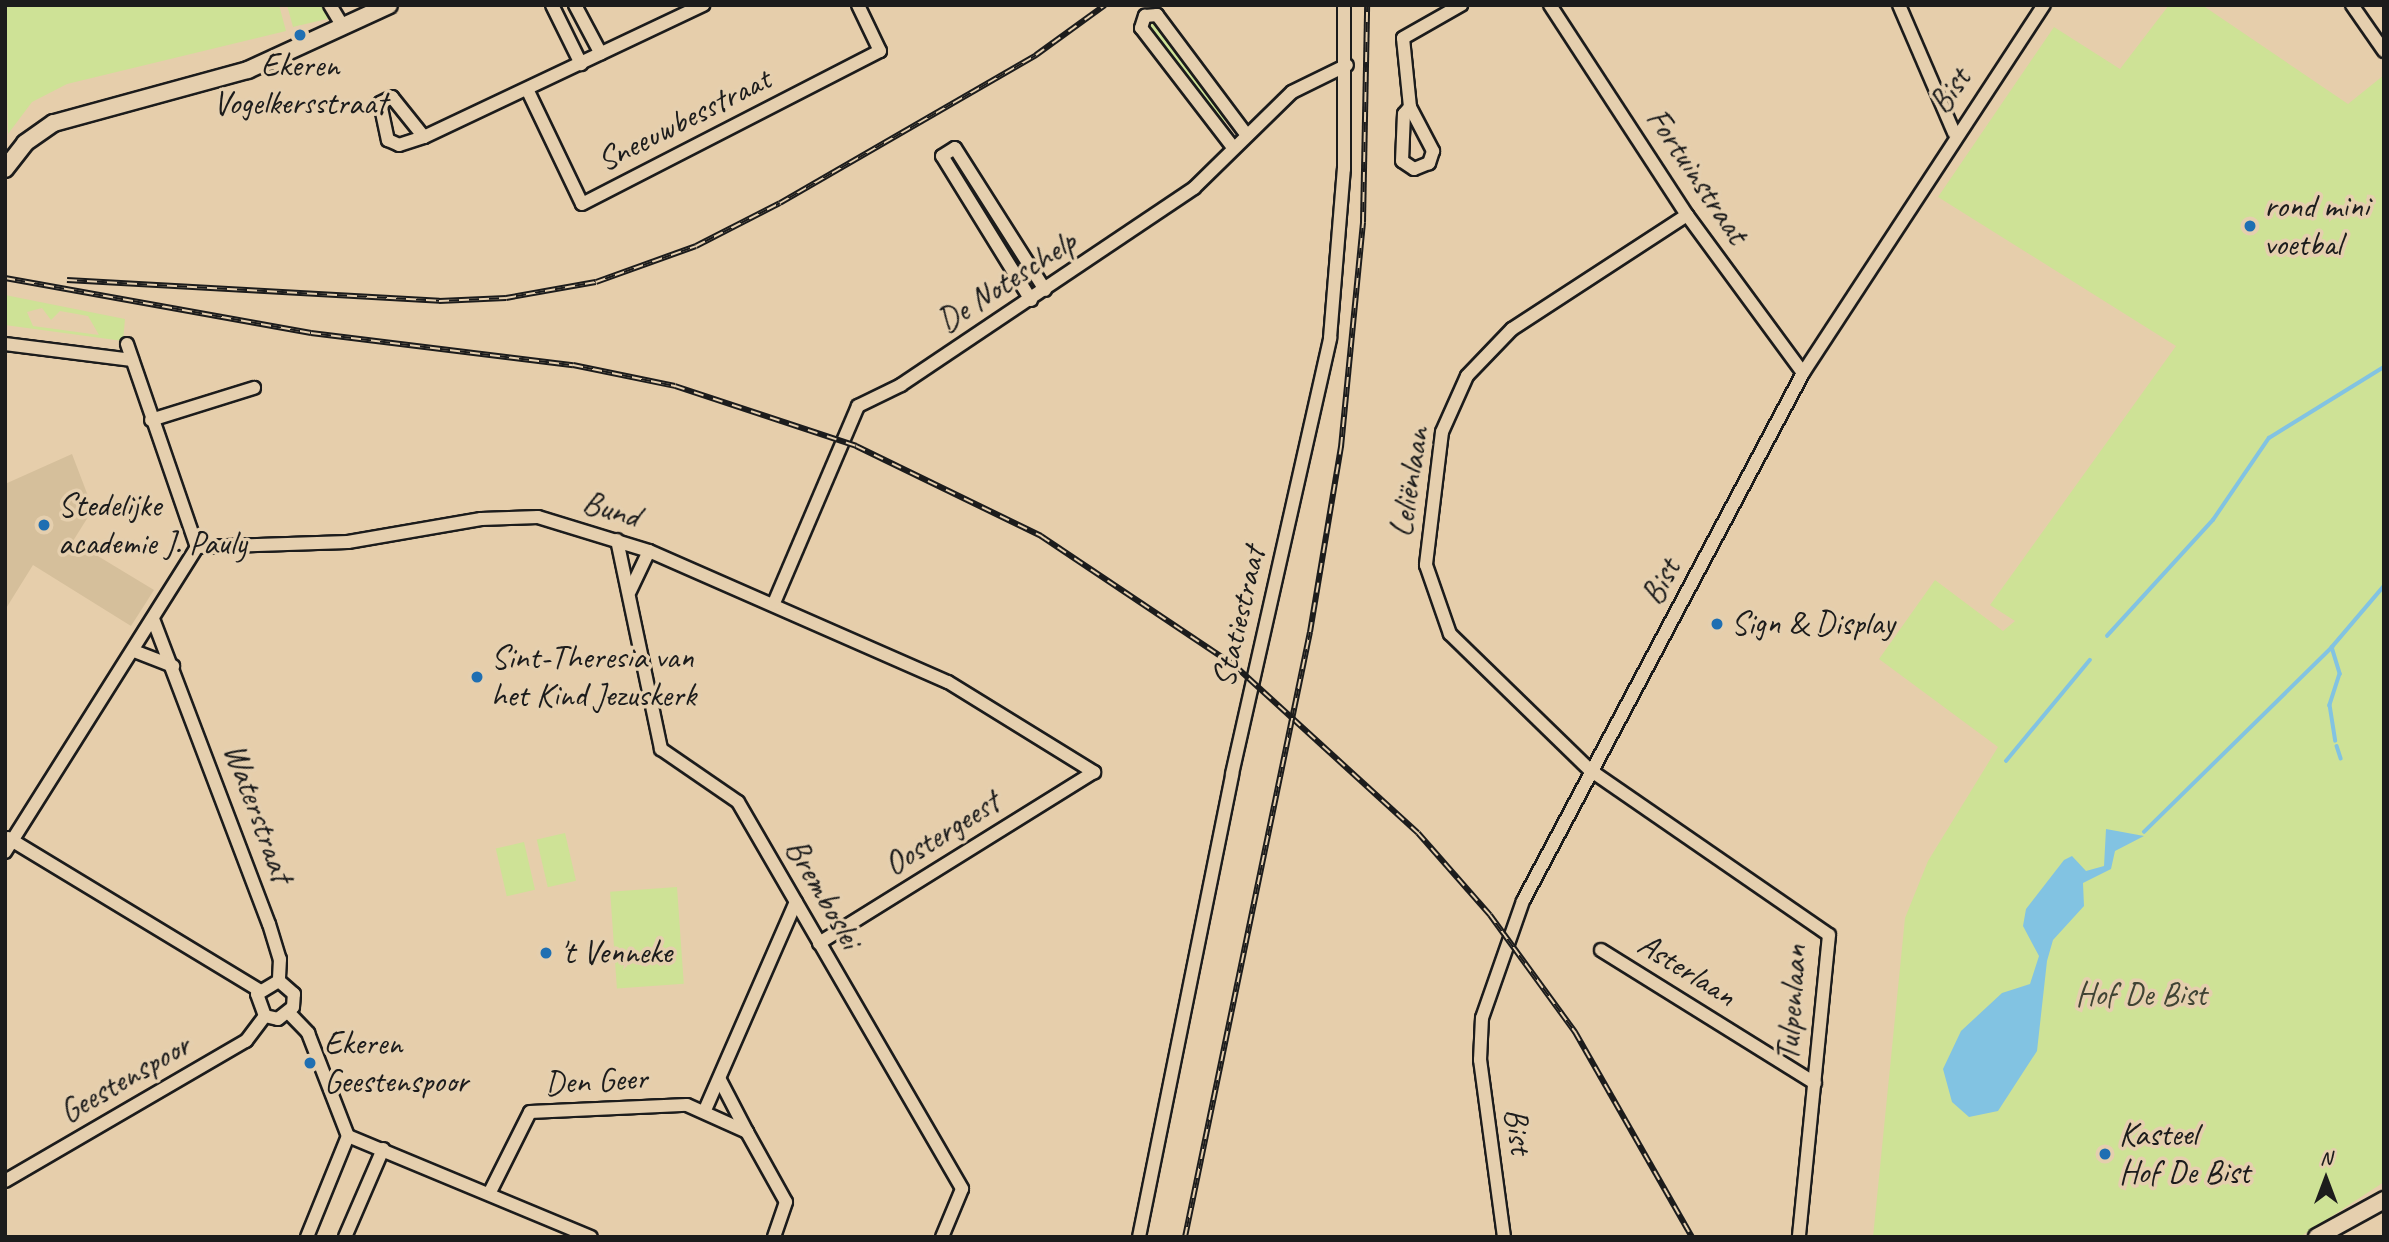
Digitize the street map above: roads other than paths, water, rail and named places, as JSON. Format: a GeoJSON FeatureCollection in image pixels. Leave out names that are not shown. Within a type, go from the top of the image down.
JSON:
{"type":"FeatureCollection","features":[{"type":"Feature","properties":{"kind":"street"},"geometry":{"type":"LineString","coordinates":[[330,5],[343,27]]}},
{"type":"Feature","properties":{"kind":"street"},"geometry":{"type":"LineString","coordinates":[[5,169],[31,137],[54,123],[248,70],[389,5]]}},
{"type":"Feature","properties":{"kind":"street"},"geometry":{"type":"LineString","coordinates":[[552,5],[581,64]]}},
{"type":"Feature","properties":{"kind":"street"},"geometry":{"type":"LineString","coordinates":[[575,5],[601,54]]}},
{"type":"Feature","properties":{"kind":"street"},"geometry":{"type":"LineString","coordinates":[[424,137],[703,5]]}},
{"type":"Feature","properties":{"kind":"street","name":"Sneeuwbesstraat"},"geometry":{"type":"LineString","coordinates":[[527,89],[582,204],[880,51],[858,5]]}},
{"type":"Feature","properties":{"kind":"street","name":"Statiestraat"},"geometry":{"type":"LineString","coordinates":[[1139,1237],[1232,774],[1330,338],[1347,65],[1344,5]]}},
{"type":"Feature","properties":{"kind":"street"},"geometry":{"type":"LineString","coordinates":[[1410,107],[1404,114],[1402,161],[1414,169],[1429,163],[1433,151],[1410,107],[1403,38],[1461,5]]}},
{"type":"Feature","properties":{"kind":"street","name":"Fortuinstraat"},"geometry":{"type":"LineString","coordinates":[[1550,5],[1687,215],[1803,373]]}},
{"type":"Feature","properties":{"kind":"street"},"geometry":{"type":"LineString","coordinates":[[1899,5],[1954,133]]}},
{"type":"Feature","properties":{"kind":"street","name":"Bist"},"geometry":{"type":"LineString","coordinates":[[1504,1237],[1480,1060],[1482,1018],[1523,901],[1590,770],[1803,373],[1954,133],[2044,5]]}},
{"type":"Feature","properties":{"kind":"street"},"geometry":{"type":"LineString","coordinates":[[2352,5],[2384,51]]}},
{"type":"Feature","properties":{"kind":"street"},"geometry":{"type":"LineString","coordinates":[[1232,146],[1141,28],[1145,16],[1157,15],[1246,134]]}},
{"type":"Feature","properties":{"kind":"street","name":"De Noteschelp"},"geometry":{"type":"LineString","coordinates":[[774,603],[858,406],[1031,300],[1195,188],[1232,146],[1321,72],[1347,65]]}},
{"type":"Feature","properties":{"kind":"street"},"geometry":{"type":"LineString","coordinates":[[1031,300],[942,156],[955,148],[1045,290]]}},
{"type":"Feature","properties":{"kind":"street","name":"Leliënlaan"},"geometry":{"type":"LineString","coordinates":[[1590,770],[1450,634],[1435,603],[1426,565],[1442,432],[1467,376],[1512,329],[1687,215]]}},
{"type":"Feature","properties":{"kind":"street"},"geometry":{"type":"LineString","coordinates":[[5,344],[132,360]]}},
{"type":"Feature","properties":{"kind":"street"},"geometry":{"type":"LineString","coordinates":[[127,344],[197,547],[134,651],[8,843],[259,990]]}},
{"type":"Feature","properties":{"kind":"street"},"geometry":{"type":"LineString","coordinates":[[152,419],[254,388]]}},
{"type":"Feature","properties":{"kind":"street","name":"Bund"},"geometry":{"type":"LineString","coordinates":[[197,547],[348,542],[516,516],[617,540],[774,603],[948,682],[1094,772]]}},
{"type":"Feature","properties":{"kind":"street","name":"Bremboslei"},"geometry":{"type":"LineString","coordinates":[[617,540],[630,591],[661,749],[738,802],[962,1189],[942,1237]]}},
{"type":"Feature","properties":{"kind":"street"},"geometry":{"type":"LineString","coordinates":[[630,591],[649,551]]}},
{"type":"Feature","properties":{"kind":"street","name":"Waterstraat"},"geometry":{"type":"LineString","coordinates":[[153,619],[173,666],[281,958],[279,981]]}},
{"type":"Feature","properties":{"kind":"street"},"geometry":{"type":"LineString","coordinates":[[134,651],[173,666]]}},
{"type":"Feature","properties":{"kind":"street","name":"Tulpenlaan"},"geometry":{"type":"LineString","coordinates":[[1590,770],[1829,936],[1799,1237]]}},
{"type":"Feature","properties":{"kind":"street","name":"Oostergeest"},"geometry":{"type":"LineString","coordinates":[[818,943],[1094,772]]}},
{"type":"Feature","properties":{"kind":"street"},"geometry":{"type":"LineString","coordinates":[[705,1110],[796,902]]}},
{"type":"Feature","properties":{"kind":"street","name":"Asterlaan"},"geometry":{"type":"LineString","coordinates":[[1601,950],[1815,1083]]}},
{"type":"Feature","properties":{"kind":"street"},"geometry":{"type":"LineString","coordinates":[[259,990],[279,981],[294,994],[289,1013]]}},
{"type":"Feature","properties":{"kind":"street"},"geometry":{"type":"LineString","coordinates":[[259,990],[257,1004],[265,1016],[289,1013]]}},
{"type":"Feature","properties":{"kind":"street"},"geometry":{"type":"LineString","coordinates":[[289,1013],[308,1033],[348,1136],[307,1237]]}},
{"type":"Feature","properties":{"kind":"street","name":"Geestenspoor"},"geometry":{"type":"LineString","coordinates":[[5,1181],[246,1041],[265,1016]]}},
{"type":"Feature","properties":{"kind":"street"},"geometry":{"type":"LineString","coordinates":[[720,1080],[786,1202],[774,1237]]}},
{"type":"Feature","properties":{"kind":"street","name":"Den Geer"},"geometry":{"type":"LineString","coordinates":[[490,1192],[530,1112],[687,1105],[705,1110],[747,1132]]}},
{"type":"Feature","properties":{"kind":"street"},"geometry":{"type":"LineString","coordinates":[[348,1136],[490,1192],[591,1237]]}},
{"type":"Feature","properties":{"kind":"street"},"geometry":{"type":"LineString","coordinates":[[345,1237],[383,1149]]}},
{"type":"Feature","properties":{"kind":"street"},"geometry":{"type":"LineString","coordinates":[[2318,1237],[2384,1200]]}},
{"type":"Feature","properties":{"kind":"water"},"geometry":{"type":"Polygon","coordinates":[[[2106,829],[2144,836],[2115,851],[2111,869],[2083,883],[2084,906],[2053,940],[2047,961],[2037,1051],[1998,1111],[1969,1117],[1952,1102],[1943,1069],[1961,1031],[2002,993],[2030,984],[2039,956],[2023,926],[2026,909],[2064,860],[2072,856],[2086,871],[2104,866],[2106,829]]]}},
{"type":"Feature","properties":{"kind":"waterway"},"geometry":{"type":"LineString","coordinates":[[2107,636],[2213,520],[2269,438],[2384,367]]}},
{"type":"Feature","properties":{"kind":"waterway"},"geometry":{"type":"LineString","coordinates":[[2144,832],[2332,647],[2384,586]]}},
{"type":"Feature","properties":{"kind":"waterway"},"geometry":{"type":"LineString","coordinates":[[2332,647],[2340,674],[2330,705],[2336,741]]}},
{"type":"Feature","properties":{"kind":"waterway"},"geometry":{"type":"LineString","coordinates":[[2006,761],[2090,660]]}},
{"type":"Feature","properties":{"kind":"waterway"},"geometry":{"type":"LineString","coordinates":[[2337,746],[2341,758]]}},
{"type":"Feature","properties":{"kind":"railway"},"geometry":{"type":"LineString","coordinates":[[67,280],[439,301],[506,298],[596,282],[696,246],[780,203],[1036,55],[1105,5]]}},
{"type":"Feature","properties":{"kind":"railway"},"geometry":{"type":"LineString","coordinates":[[1185,1237],[1310,632],[1341,447],[1363,222],[1367,5]]}},
{"type":"Feature","properties":{"kind":"railway"},"geometry":{"type":"LineString","coordinates":[[5,278],[311,333],[573,365],[675,386],[856,446],[1041,536],[1234,665],[1418,833],[1490,915],[1575,1032],[1692,1237]]}},
{"type":"Feature","properties":{"kind":"place","name":"Ekeren Vogelkersstraat"},"geometry":{"type":"Point","coordinates":[300,35]}},
{"type":"Feature","properties":{"kind":"place","name":"rond mini voetbal"},"geometry":{"type":"Point","coordinates":[2250,226]}},
{"type":"Feature","properties":{"kind":"place","name":"Stedelijke academie J. Pauly"},"geometry":{"type":"Point","coordinates":[44,525]}},
{"type":"Feature","properties":{"kind":"place","name":"Sign & Display"},"geometry":{"type":"Point","coordinates":[1717,624]}},
{"type":"Feature","properties":{"kind":"place","name":"Sint-Theresia van het Kind Jezuskerk"},"geometry":{"type":"Point","coordinates":[477,677]}},
{"type":"Feature","properties":{"kind":"place","name":"'t Venneke"},"geometry":{"type":"Point","coordinates":[546,953]}},
{"type":"Feature","properties":{"kind":"place","name":"Ekeren Geestenspoor"},"geometry":{"type":"Point","coordinates":[310,1063]}},
{"type":"Feature","properties":{"kind":"place","name":"Kasteel Hof De Bist"},"geometry":{"type":"Point","coordinates":[2105,1154]}},
{"type":"Feature","properties":{"kind":"park label","name":"Hof De Bist"},"geometry":{"type":"Point","coordinates":[2141,995]}}]}
